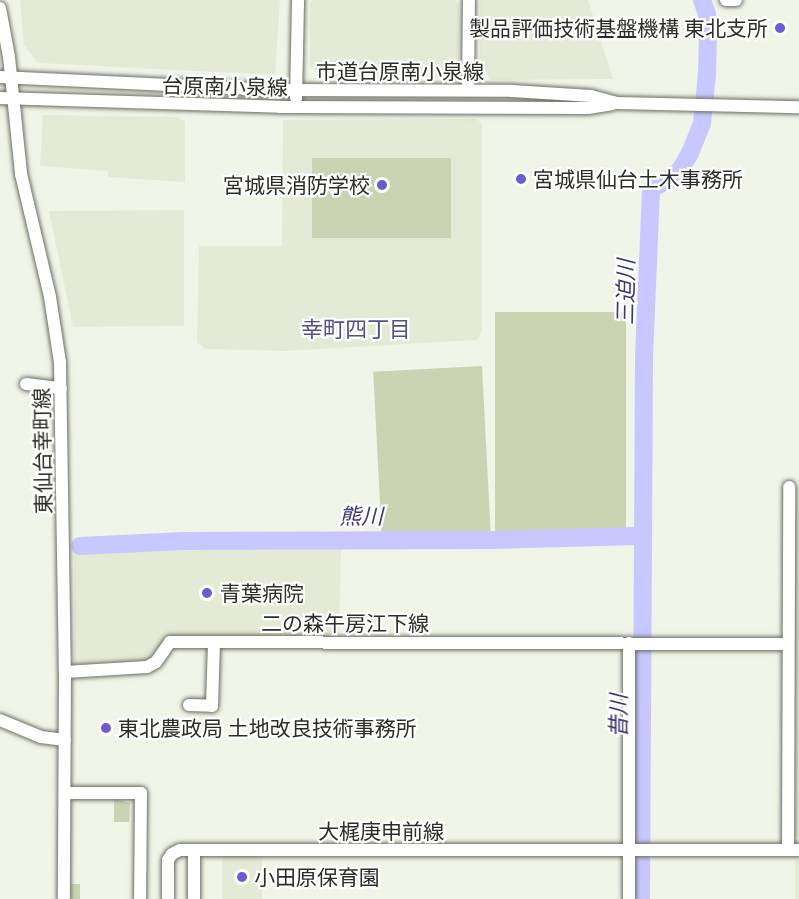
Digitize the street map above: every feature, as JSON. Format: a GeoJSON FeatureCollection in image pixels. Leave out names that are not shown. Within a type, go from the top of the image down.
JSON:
{"type":"FeatureCollection","features":[{"type":"Feature","properties":{"kind":"street"},"geometry":{"type":"LineString","coordinates":[[296,107],[298,0]]}},
{"type":"Feature","properties":{"kind":"street"},"geometry":{"type":"LineString","coordinates":[[468,90],[469,0]]}},
{"type":"Feature","properties":{"kind":"street"},"geometry":{"type":"LineString","coordinates":[[726,0],[736,0]]}},
{"type":"Feature","properties":{"kind":"street","name":"東仙台幸町線"},"geometry":{"type":"LineString","coordinates":[[0,8],[6,33],[5,78],[13,98],[21,174],[50,297],[61,388],[65,672],[64,899]]}},
{"type":"Feature","properties":{"kind":"street","name":"市道台原南小泉線"},"geometry":{"type":"LineString","coordinates":[[5,78],[296,90],[468,90],[591,96],[617,103],[799,106]]}},
{"type":"Feature","properties":{"kind":"street"},"geometry":{"type":"LineString","coordinates":[[0,98],[13,98]]}},
{"type":"Feature","properties":{"kind":"street","name":"台原南小泉線"},"geometry":{"type":"LineString","coordinates":[[13,98],[191,106],[296,107],[588,108],[617,103]]}},
{"type":"Feature","properties":{"kind":"street"},"geometry":{"type":"LineString","coordinates":[[26,384],[61,388]]}},
{"type":"Feature","properties":{"kind":"street"},"geometry":{"type":"LineString","coordinates":[[789,486],[788,644],[793,850]]}},
{"type":"Feature","properties":{"kind":"street","name":"二の森午房江下線"},"geometry":{"type":"LineString","coordinates":[[65,672],[147,667],[156,662],[170,642],[788,644]]}},
{"type":"Feature","properties":{"kind":"street"},"geometry":{"type":"LineString","coordinates":[[189,705],[212,706],[214,642]]}},
{"type":"Feature","properties":{"kind":"street"},"geometry":{"type":"LineString","coordinates":[[629,899],[637,852],[638,643]]}},
{"type":"Feature","properties":{"kind":"street"},"geometry":{"type":"LineString","coordinates":[[0,720],[41,737],[65,740]]}},
{"type":"Feature","properties":{"kind":"street"},"geometry":{"type":"LineString","coordinates":[[65,793],[141,793],[140,899]]}},
{"type":"Feature","properties":{"kind":"street","name":"大梶庚申前線"},"geometry":{"type":"LineString","coordinates":[[168,899],[169,857],[180,850],[637,852],[793,850]]}},
{"type":"Feature","properties":{"kind":"street"},"geometry":{"type":"LineString","coordinates":[[194,850],[194,899]]}},
{"type":"Feature","properties":{"kind":"shaded area"},"geometry":{"type":"Polygon","coordinates":[[[20,0],[280,0],[275,75],[38,63],[24,45],[20,0]]]}},
{"type":"Feature","properties":{"kind":"shaded area"},"geometry":{"type":"Polygon","coordinates":[[[313,0],[455,0],[459,5],[459,67],[446,78],[322,78],[310,66],[310,3],[313,0]]]}},
{"type":"Feature","properties":{"kind":"shaded area"},"geometry":{"type":"Polygon","coordinates":[[[480,0],[588,0],[613,79],[492,80],[480,67],[480,0]]]}},
{"type":"Feature","properties":{"kind":"shaded area"},"geometry":{"type":"Polygon","coordinates":[[[43,115],[178,117],[185,122],[185,182],[108,177],[108,171],[40,166],[43,115]]]}},
{"type":"Feature","properties":{"kind":"shaded area","name":"宮城県消防学校"},"geometry":{"type":"Polygon","coordinates":[[[477,119],[482,124],[482,331],[477,340],[284,351],[205,349],[197,342],[199,246],[282,246],[283,120],[477,119]]]}},
{"type":"Feature","properties":{"kind":"shaded area","name":"宮城県消防学校"},"geometry":{"type":"Polygon","coordinates":[[[184,210],[184,326],[73,327],[49,211],[184,210]]]}},
{"type":"Feature","properties":{"kind":"shaded area"},"geometry":{"type":"Polygon","coordinates":[[[795,487],[799,487],[799,837],[795,837],[795,487]]]}},
{"type":"Feature","properties":{"kind":"shaded area","name":"青葉病院"},"geometry":{"type":"Polygon","coordinates":[[[341,546],[339,637],[164,642],[153,657],[140,662],[74,664],[74,548],[341,546]]]}},
{"type":"Feature","properties":{"kind":"shaded area","name":"小田原保育園"},"geometry":{"type":"Polygon","coordinates":[[[222,855],[262,855],[262,899],[222,899],[222,855]]]}},
{"type":"Feature","properties":{"kind":"shaded area"},"geometry":{"type":"Polygon","coordinates":[[[795,860],[799,860],[799,899],[795,899],[795,860]]]}},
{"type":"Feature","properties":{"kind":"green space"},"geometry":{"type":"Polygon","coordinates":[[[312,158],[451,158],[451,238],[312,238],[312,158]]]}},
{"type":"Feature","properties":{"kind":"green space"},"geometry":{"type":"Polygon","coordinates":[[[495,312],[626,312],[626,531],[495,531],[495,312]]]}},
{"type":"Feature","properties":{"kind":"green space"},"geometry":{"type":"Polygon","coordinates":[[[482,366],[491,538],[382,543],[373,372],[482,366]]]}},
{"type":"Feature","properties":{"kind":"green space"},"geometry":{"type":"Polygon","coordinates":[[[114,799],[130,803],[129,822],[114,822],[114,799]]]}},
{"type":"Feature","properties":{"kind":"green space"},"geometry":{"type":"Polygon","coordinates":[[[71,884],[80,884],[80,899],[71,899],[71,884]]]}},
{"type":"Feature","properties":{"kind":"waterway","name":"三迫川"},"geometry":{"type":"LineString","coordinates":[[641,899],[644,357],[651,189],[677,175],[690,153],[702,123],[708,32],[707,14],[702,0]]}},
{"type":"Feature","properties":{"kind":"waterway","name":"熊川"},"geometry":{"type":"LineString","coordinates":[[80,546],[183,541],[493,540],[638,536],[643,533]]}},
{"type":"Feature","properties":{"kind":"place","name":"製品評価技術基盤機構 東北支所"},"geometry":{"type":"Point","coordinates":[780,28]}},
{"type":"Feature","properties":{"kind":"place","name":"宮城県仙台土木事務所"},"geometry":{"type":"Point","coordinates":[521,179]}},
{"type":"Feature","properties":{"kind":"place","name":"宮城県消防学校"},"geometry":{"type":"Point","coordinates":[382,185]}},
{"type":"Feature","properties":{"kind":"place","name":"青葉病院"},"geometry":{"type":"Point","coordinates":[207,593]}},
{"type":"Feature","properties":{"kind":"place","name":"東北農政局 土地改良技術事務所"},"geometry":{"type":"Point","coordinates":[106,728]}},
{"type":"Feature","properties":{"kind":"place","name":"小田原保育園"},"geometry":{"type":"Point","coordinates":[242,877]}},
{"type":"Feature","properties":{"kind":"district","name":"幸町四丁目"},"geometry":{"type":"Point","coordinates":[356,329]}},
{"type":"Feature","properties":{"kind":"water label","name":"昔川"},"geometry":{"type":"Point","coordinates":[618,716]}}]}
